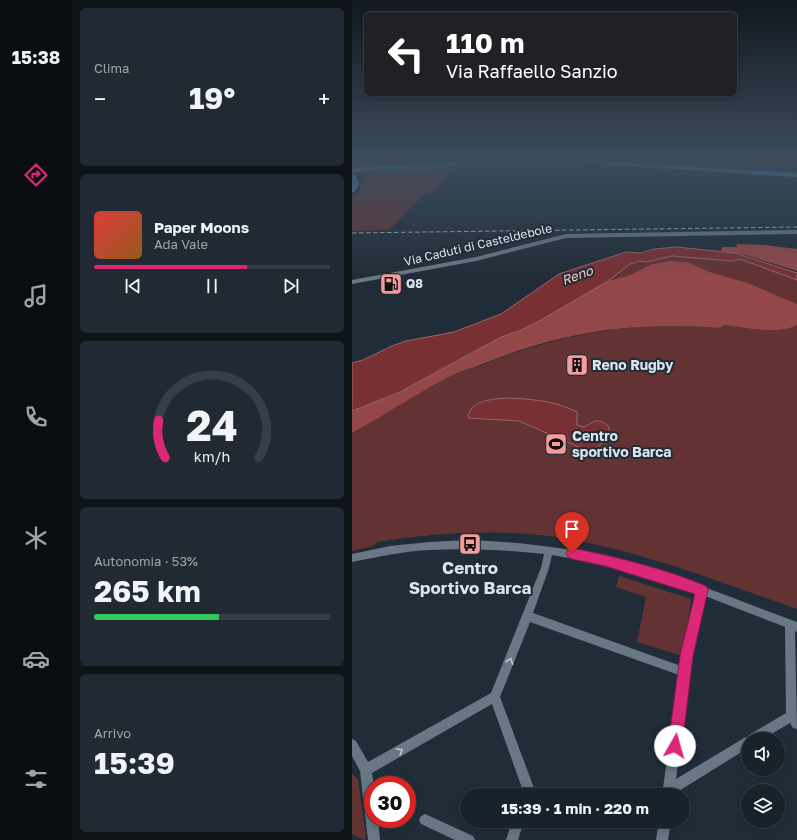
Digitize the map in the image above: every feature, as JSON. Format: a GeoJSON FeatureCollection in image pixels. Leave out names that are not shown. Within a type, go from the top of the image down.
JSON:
{"type":"FeatureCollection","features":[{"type":"Feature","properties":{"kind":"main road","name":"Via Caduti di Casteldebole"},"geometry":{"type":"LineString","coordinates":[[352,282],[380,278],[489,256],[566,236],[797,232]]}},
{"type":"Feature","properties":{"kind":"street"},"geometry":{"type":"LineString","coordinates":[[352,558],[410,548],[470,544],[549,550],[605,560],[659,576],[702,590],[794,625],[794,720],[768,732]]}},
{"type":"Feature","properties":{"kind":"street"},"geometry":{"type":"LineString","coordinates":[[366,770],[496,697],[527,616],[549,550]]}},
{"type":"Feature","properties":{"kind":"street"},"geometry":{"type":"LineString","coordinates":[[670,788],[684,672],[702,590]]}},
{"type":"Feature","properties":{"kind":"street"},"geometry":{"type":"LineString","coordinates":[[527,616],[684,672]]}},
{"type":"Feature","properties":{"kind":"street"},"geometry":{"type":"LineString","coordinates":[[496,697],[528,788]]}},
{"type":"Feature","properties":{"kind":"street"},"geometry":{"type":"LineString","coordinates":[[675,788],[741,746]]}},
{"type":"Feature","properties":{"kind":"street"},"geometry":{"type":"LineString","coordinates":[[352,747],[366,770],[374,840]]}},
{"type":"Feature","properties":{"kind":"street"},"geometry":{"type":"LineString","coordinates":[[425,820],[469,840]]}},
{"type":"Feature","properties":{"kind":"street"},"geometry":{"type":"LineString","coordinates":[[512,840],[516,828]]}},
{"type":"Feature","properties":{"kind":"street"},"geometry":{"type":"LineString","coordinates":[[662,840],[664,828]]}},
{"type":"Feature","properties":{"kind":"shaded area"},"geometry":{"type":"Polygon","coordinates":[[[352,199],[419,199],[389,230],[352,231],[352,199]]]}},
{"type":"Feature","properties":{"kind":"shaded area"},"geometry":{"type":"Polygon","coordinates":[[[736,244],[765,245],[797,249],[797,271],[745,255],[721,251],[722,247],[737,247],[736,244]]]}},
{"type":"Feature","properties":{"kind":"shaded area"},"geometry":{"type":"Polygon","coordinates":[[[672,256],[731,261],[740,259],[797,280],[797,304],[748,283],[710,272],[687,262],[678,261],[652,264],[630,275],[608,281],[621,269],[636,261],[647,262],[672,256]]]}},
{"type":"Feature","properties":{"kind":"shaded area"},"geometry":{"type":"Polygon","coordinates":[[[670,261],[687,262],[710,272],[748,283],[797,304],[797,325],[781,330],[752,329],[725,325],[719,328],[656,326],[627,328],[568,337],[539,344],[460,372],[430,387],[352,433],[352,411],[400,392],[501,337],[519,331],[608,281],[630,275],[652,264],[670,261]]]}},
{"type":"Feature","properties":{"kind":"shaded area","name":"Centro sportivo Barca"},"geometry":{"type":"Polygon","coordinates":[[[659,325],[719,328],[725,325],[752,329],[781,330],[797,325],[797,609],[717,580],[635,554],[580,541],[555,537],[504,533],[453,533],[377,542],[373,546],[352,551],[352,433],[430,387],[462,371],[522,350],[566,338],[589,333],[659,325]]]}},
{"type":"Feature","properties":{"kind":"shaded area"},"geometry":{"type":"Polygon","coordinates":[[[619,576],[691,599],[683,656],[637,642],[646,597],[616,587],[619,576]]]}},
{"type":"Feature","properties":{"kind":"shaded area"},"geometry":{"type":"Polygon","coordinates":[[[352,774],[358,779],[366,836],[364,840],[352,834],[352,774]]]}},
{"type":"Feature","properties":{"kind":"water","name":"Reno"},"geometry":{"type":"Polygon","coordinates":[[[677,247],[735,253],[797,273],[797,280],[740,259],[731,261],[672,256],[647,262],[640,261],[630,264],[608,281],[541,320],[519,331],[501,337],[400,392],[352,411],[352,363],[363,360],[406,341],[454,332],[501,314],[559,274],[626,252],[641,253],[654,249],[677,247]]]}},
{"type":"Feature","properties":{"kind":"water"},"geometry":{"type":"Polygon","coordinates":[[[509,398],[544,401],[561,405],[577,412],[577,425],[584,427],[599,421],[609,427],[608,435],[599,446],[588,451],[519,421],[468,418],[469,412],[473,407],[484,401],[509,398]]]}},
{"type":"Feature","properties":{"kind":"building","name":"Reno Rugby"},"geometry":{"type":"Polygon","coordinates":[[[584,356],[586,373],[575,373],[573,357],[584,356]]]}},
{"type":"Feature","properties":{"kind":"railway"},"geometry":{"type":"LineString","coordinates":[[352,233],[797,227]]}},
{"type":"Feature","properties":{"kind":"place","name":"Q8"},"geometry":{"type":"Point","coordinates":[391,284]}},
{"type":"Feature","properties":{"kind":"place","name":"Reno Rugby"},"geometry":{"type":"Point","coordinates":[577,365]}},
{"type":"Feature","properties":{"kind":"place","name":"Centro sportivo Barca"},"geometry":{"type":"Point","coordinates":[556,444]}},
{"type":"Feature","properties":{"kind":"place","name":"Centro Sportivo Barca"},"geometry":{"type":"Point","coordinates":[470,544]}},
{"type":"Feature","properties":{"kind":"route"},"geometry":{"type":"LineString","coordinates":[[572,553],[605,560],[702,590],[687,656],[675,746]]}}]}
